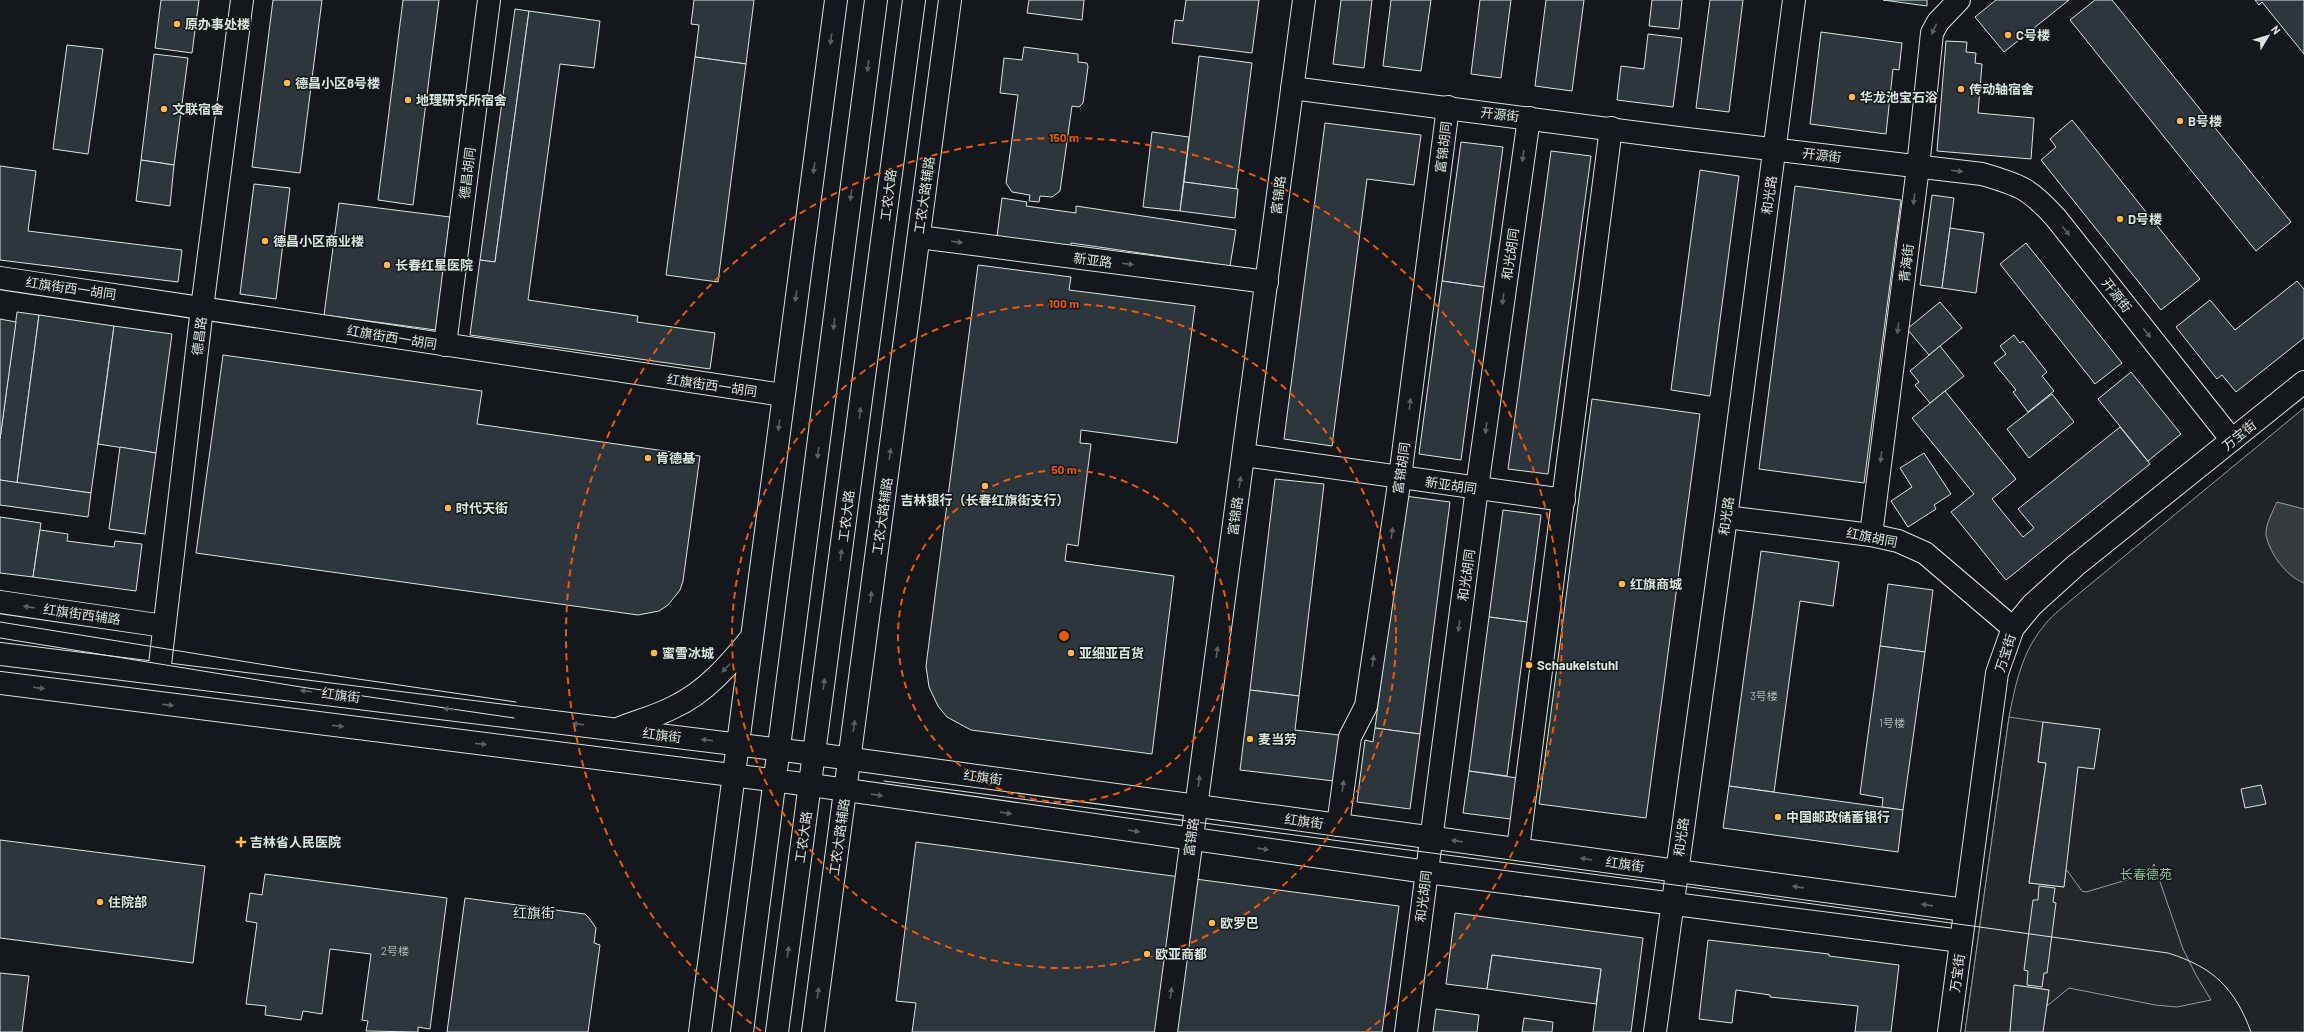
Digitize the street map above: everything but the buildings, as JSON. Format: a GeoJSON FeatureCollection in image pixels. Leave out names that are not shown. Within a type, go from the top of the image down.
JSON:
{"type":"FeatureCollection","features":[{"type":"Feature","properties":{"kind":"street","name":"德昌路"},"geometry":{"type":"LineString","coordinates":[[159,673],[202,308],[242,0]]}},
{"type":"Feature","properties":{"kind":"street","name":"德昌胡同"},"geometry":{"type":"LineString","coordinates":[[444,345],[488,0]]}},
{"type":"Feature","properties":{"kind":"street"},"geometry":{"type":"LineString","coordinates":[[700,1032],[836,0]]}},
{"type":"Feature","properties":{"kind":"street"},"geometry":{"type":"LineString","coordinates":[[742,1032],[776,782],[876,0]]}},
{"type":"Feature","properties":{"kind":"street","name":"工农大路"},"geometry":{"type":"LineString","coordinates":[[777,1032],[811,786],[914,0]]}},
{"type":"Feature","properties":{"kind":"street","name":"工农大路辅路"},"geometry":{"type":"LineString","coordinates":[[813,1032],[950,0]]}},
{"type":"Feature","properties":{"kind":"street","name":"富锦路"},"geometry":{"type":"LineString","coordinates":[[1166,1032],[1304,0]]}},
{"type":"Feature","properties":{"kind":"street","name":"和光路"},"geometry":{"type":"LineString","coordinates":[[1655,1032],[1726,517],[1794,0]]}},
{"type":"Feature","properties":{"kind":"street","name":"青海街"},"geometry":{"type":"LineString","coordinates":[[1872,535],[1918,167],[1932,33],[1938,22],[1959,0]]}},
{"type":"Feature","properties":{"kind":"street","name":"开源街"},"geometry":{"type":"LineString","coordinates":[[1292,88],[1982,174],[2018,185],[2038,198],[2232,440]]}},
{"type":"Feature","properties":{"kind":"street","name":"富锦胡同"},"geometry":{"type":"LineString","coordinates":[[1338,825],[1350,737],[1366,706],[1400,477],[1448,107]]}},
{"type":"Feature","properties":{"kind":"street","name":"和光胡同"},"geometry":{"type":"LineString","coordinates":[[1406,1032],[1477,488],[1529,118]]}},
{"type":"Feature","properties":{"kind":"street"},"geometry":{"type":"LineString","coordinates":[[1518,849],[1611,128]]}},
{"type":"Feature","properties":{"kind":"street","name":"新亚路"},"geometry":{"type":"LineString","coordinates":[[919,237],[1267,282]]}},
{"type":"Feature","properties":{"kind":"street","name":"红旗街西一胡同"},"geometry":{"type":"LineString","coordinates":[[0,278],[783,395]]}},
{"type":"Feature","properties":{"kind":"street","name":"万宝街"},"geometry":{"type":"LineString","coordinates":[[1949,1032],[1997,674],[2012,628],[2032,605],[2075,566],[2304,382]]}},
{"type":"Feature","properties":{"kind":"street","name":"新亚胡同"},"geometry":{"type":"LineString","coordinates":[[1244,455],[1564,500]]}},
{"type":"Feature","properties":{"kind":"street","name":"红旗胡同"},"geometry":{"type":"LineString","coordinates":[[1726,517],[1872,535],[1898,541],[1925,553],[2012,628]]}},
{"type":"Feature","properties":{"kind":"street","name":"红旗街西辅路"},"geometry":{"type":"LineString","coordinates":[[0,602],[164,626]]}},
{"type":"Feature","properties":{"kind":"street"},"geometry":{"type":"LineString","coordinates":[[616,729],[675,707],[705,688],[729,666],[751,638]]}},
{"type":"Feature","properties":{"kind":"street","name":"红旗街"},"geometry":{"type":"LineString","coordinates":[[0,654],[815,754],[1965,910]]}},
{"type":"Feature","properties":{"kind":"street"},"geometry":{"type":"LineString","coordinates":[[0,683],[846,790],[1426,872],[1961,941]]}},
{"type":"Feature","properties":{"kind":"green space","name":"长春德苑"},"geometry":{"type":"Polygon","coordinates":[[[2304,408],[2304,1032],[1965,1032],[2009,717],[2020,670],[2030,647],[2052,616],[2304,408]]]}},
{"type":"Feature","properties":{"kind":"shaded area"},"geometry":{"type":"Polygon","coordinates":[[[2277,502],[2304,509],[2304,583],[2297,580],[2285,570],[2275,557],[2268,542],[2266,531],[2277,502]]]}},
{"type":"Feature","properties":{"kind":"shaded area"},"geometry":{"type":"Polygon","coordinates":[[[2009,717],[2043,722],[2038,762],[2046,763],[2029,883],[2064,887],[2066,869],[2082,891],[2086,892],[2150,873],[2154,864],[2183,949],[2211,1000],[2177,1007],[2155,1005],[2069,988],[2047,1006],[2049,990],[2015,985],[2010,1032],[1965,1032],[2009,717]]]}},
{"type":"Feature","properties":{"kind":"tram line"},"geometry":{"type":"LineString","coordinates":[[0,622],[303,671],[516,702]]}},
{"type":"Feature","properties":{"kind":"tram line"},"geometry":{"type":"LineString","coordinates":[[0,638],[301,687],[514,718]]}},
{"type":"Feature","properties":{"kind":"tram line"},"geometry":{"type":"LineString","coordinates":[[884,781],[1675,885],[2168,953],[2198,965],[2220,981],[2230,991],[2238,1003],[2251,1032]]}},
{"type":"Feature","properties":{"kind":"place","name":"原办事处楼"},"geometry":{"type":"Point","coordinates":[177,24]}},
{"type":"Feature","properties":{"kind":"place","name":"C号楼"},"geometry":{"type":"Point","coordinates":[2008,35]}},
{"type":"Feature","properties":{"kind":"place","name":"德昌小区8号楼"},"geometry":{"type":"Point","coordinates":[287,83]}},
{"type":"Feature","properties":{"kind":"place","name":"传动轴宿舍"},"geometry":{"type":"Point","coordinates":[1961,89]}},
{"type":"Feature","properties":{"kind":"place","name":"华龙池宝石浴"},"geometry":{"type":"Point","coordinates":[1852,97]}},
{"type":"Feature","properties":{"kind":"place","name":"地理研究所宿舍"},"geometry":{"type":"Point","coordinates":[408,100]}},
{"type":"Feature","properties":{"kind":"place","name":"文联宿舍"},"geometry":{"type":"Point","coordinates":[164,109]}},
{"type":"Feature","properties":{"kind":"place","name":"B号楼"},"geometry":{"type":"Point","coordinates":[2180,121]}},
{"type":"Feature","properties":{"kind":"place","name":"D号楼"},"geometry":{"type":"Point","coordinates":[2120,219]}},
{"type":"Feature","properties":{"kind":"place","name":"德昌小区商业楼"},"geometry":{"type":"Point","coordinates":[265,241]}},
{"type":"Feature","properties":{"kind":"place","name":"长春红星医院"},"geometry":{"type":"Point","coordinates":[387,265]}},
{"type":"Feature","properties":{"kind":"place","name":"肯德基"},"geometry":{"type":"Point","coordinates":[648,458]}},
{"type":"Feature","properties":{"kind":"place","name":"吉林银行（长春红旗街支行）"},"geometry":{"type":"Point","coordinates":[985,486]}},
{"type":"Feature","properties":{"kind":"place","name":"时代天街"},"geometry":{"type":"Point","coordinates":[448,508]}},
{"type":"Feature","properties":{"kind":"place","name":"红旗商城"},"geometry":{"type":"Point","coordinates":[1622,584]}},
{"type":"Feature","properties":{"kind":"place","name":"蜜雪冰城"},"geometry":{"type":"Point","coordinates":[654,653]}},
{"type":"Feature","properties":{"kind":"place","name":"亚细亚百货"},"geometry":{"type":"Point","coordinates":[1071,653]}},
{"type":"Feature","properties":{"kind":"place","name":"Schaukelstuhl"},"geometry":{"type":"Point","coordinates":[1529,665]}},
{"type":"Feature","properties":{"kind":"place","name":"麦当劳"},"geometry":{"type":"Point","coordinates":[1250,739]}},
{"type":"Feature","properties":{"kind":"place","name":"中国邮政储蓄银行"},"geometry":{"type":"Point","coordinates":[1778,817]}},
{"type":"Feature","properties":{"kind":"place","name":"吉林省人民医院"},"geometry":{"type":"Point","coordinates":[241,842]}},
{"type":"Feature","properties":{"kind":"place","name":"住院部"},"geometry":{"type":"Point","coordinates":[100,902]}},
{"type":"Feature","properties":{"kind":"place","name":"欧罗巴"},"geometry":{"type":"Point","coordinates":[1212,923]}},
{"type":"Feature","properties":{"kind":"place","name":"欧亚商都"},"geometry":{"type":"Point","coordinates":[1147,954]}},
{"type":"Feature","properties":{"kind":"district","name":"红旗街"},"geometry":{"type":"Point","coordinates":[534,913]}}]}
